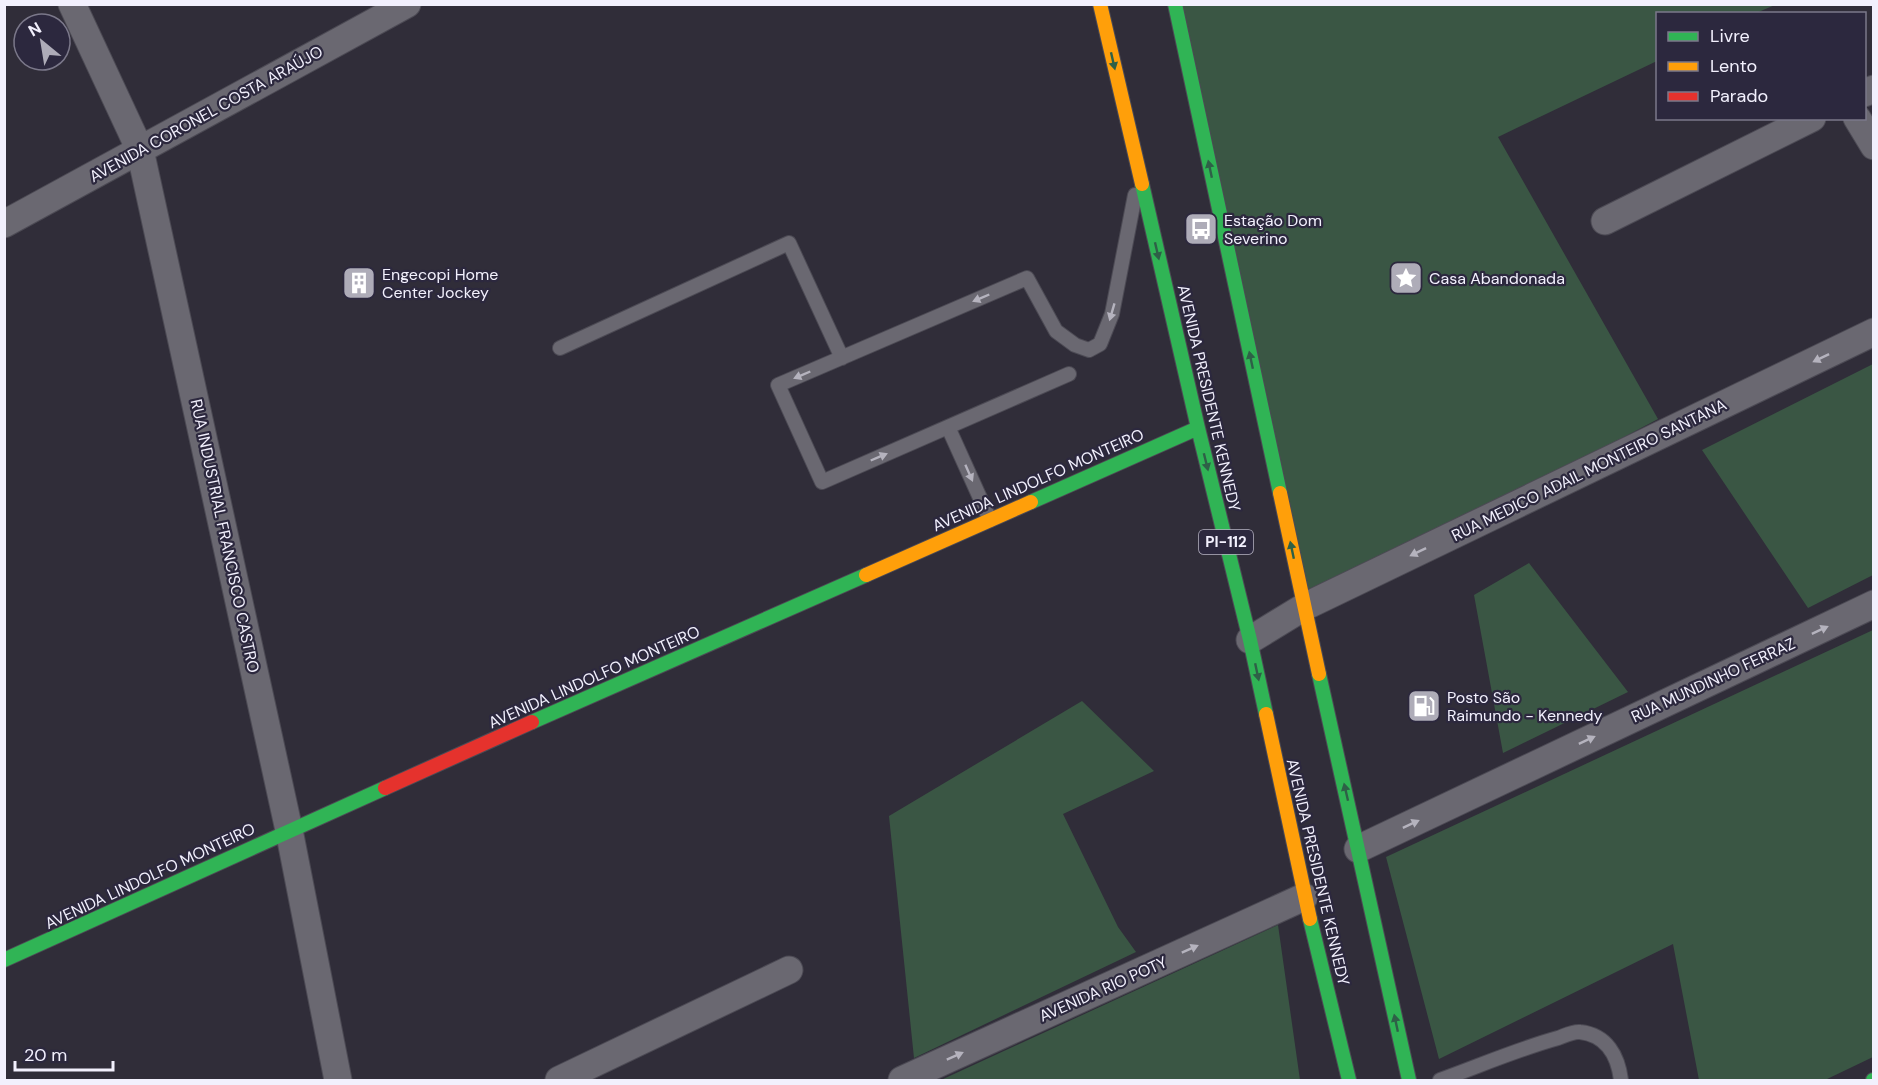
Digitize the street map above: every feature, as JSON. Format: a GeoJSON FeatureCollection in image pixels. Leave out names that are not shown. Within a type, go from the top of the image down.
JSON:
{"type":"FeatureCollection","features":[{"type":"Feature","properties":{"kind":"main road","name":"AVENIDA PRESIDENTE KENNEDY"},"geometry":{"type":"LineString","coordinates":[[1100,4],[1198,428],[1250,640],[1304,897],[1349,1080]]}},
{"type":"Feature","properties":{"kind":"main road"},"geometry":{"type":"LineString","coordinates":[[1175,4],[1304,607],[1409,1080]]}},
{"type":"Feature","properties":{"kind":"main road","name":"AVENIDA LINDOLFO MONTEIRO"},"geometry":{"type":"LineString","coordinates":[[4,960],[289,830],[1198,428]]}},
{"type":"Feature","properties":{"kind":"street","name":"RUA INDUSTRIAL FRANCISCO CASTRO"},"geometry":{"type":"LineString","coordinates":[[72,4],[140,150],[289,830],[338,1080]]}},
{"type":"Feature","properties":{"kind":"street","name":"AVENIDA CORONEL COSTA ARAÚJO"},"geometry":{"type":"LineString","coordinates":[[4,224],[407,4]]}},
{"type":"Feature","properties":{"kind":"street"},"geometry":{"type":"LineString","coordinates":[[1605,221],[1808,120]]}},
{"type":"Feature","properties":{"kind":"street"},"geometry":{"type":"LineString","coordinates":[[1858,120],[1874,146]]}},
{"type":"Feature","properties":{"kind":"street","name":"RUA MEDICO ADAIL MONTEIRO SANTANA"},"geometry":{"type":"LineString","coordinates":[[1250,640],[1304,607],[1874,332]]}},
{"type":"Feature","properties":{"kind":"street","name":"RUA MUNDINHO FERRAZ"},"geometry":{"type":"LineString","coordinates":[[1358,849],[1874,604]]}},
{"type":"Feature","properties":{"kind":"street","name":"AVENIDA RIO POTY"},"geometry":{"type":"LineString","coordinates":[[902,1080],[1304,897]]}},
{"type":"Feature","properties":{"kind":"street"},"geometry":{"type":"LineString","coordinates":[[559,1080],[789,970]]}},
{"type":"Feature","properties":{"kind":"lane"},"geometry":{"type":"LineString","coordinates":[[1069,374],[822,482],[778,385],[1027,278],[1056,331],[1075,345],[1089,350],[1100,344],[1113,314],[1139,172]]}},
{"type":"Feature","properties":{"kind":"lane"},"geometry":{"type":"LineString","coordinates":[[560,348],[789,243],[842,358]]}},
{"type":"Feature","properties":{"kind":"lane"},"geometry":{"type":"LineString","coordinates":[[948,427],[990,520]]}},
{"type":"Feature","properties":{"kind":"lane"},"geometry":{"type":"LineString","coordinates":[[1440,1080],[1543,1042],[1579,1032],[1596,1037],[1613,1050],[1620,1066],[1621,1080]]}},
{"type":"Feature","properties":{"kind":"green space","name":"Casa Abandonada"},"geometry":{"type":"Polygon","coordinates":[[[1175,5],[1775,5],[1758,12],[1656,12],[1656,61],[1498,137],[1658,419],[1304,607],[1175,5]]]}},
{"type":"Feature","properties":{"kind":"green space"},"geometry":{"type":"Polygon","coordinates":[[[1873,364],[1873,575],[1808,608],[1702,450],[1873,364]]]}},
{"type":"Feature","properties":{"kind":"green space"},"geometry":{"type":"Polygon","coordinates":[[[1529,563],[1628,692],[1503,753],[1474,595],[1529,563]]]}},
{"type":"Feature","properties":{"kind":"green space"},"geometry":{"type":"Polygon","coordinates":[[[1873,630],[1873,1057],[1825,1080],[1699,1080],[1673,944],[1439,1059],[1386,857],[1873,630]]]}},
{"type":"Feature","properties":{"kind":"green space"},"geometry":{"type":"Polygon","coordinates":[[[1082,701],[1154,771],[1063,814],[1118,927],[1136,952],[914,1058],[889,816],[1082,701]]]}},
{"type":"Feature","properties":{"kind":"green space"},"geometry":{"type":"Polygon","coordinates":[[[1278,925],[1300,1080],[941,1080],[1278,925]]]}},
{"type":"Feature","properties":{"kind":"traffic: fast"},"geometry":{"type":"LineString","coordinates":[[1175,4],[1280,493]]}},
{"type":"Feature","properties":{"kind":"traffic: fast"},"geometry":{"type":"LineString","coordinates":[[1142,184],[1266,714]]}},
{"type":"Feature","properties":{"kind":"traffic: fast"},"geometry":{"type":"LineString","coordinates":[[1031,502],[1198,428]]}},
{"type":"Feature","properties":{"kind":"traffic: fast"},"geometry":{"type":"LineString","coordinates":[[532,722],[866,575]]}},
{"type":"Feature","properties":{"kind":"traffic: fast"},"geometry":{"type":"LineString","coordinates":[[1319,674],[1409,1080]]}},
{"type":"Feature","properties":{"kind":"traffic: fast"},"geometry":{"type":"LineString","coordinates":[[4,960],[385,788]]}},
{"type":"Feature","properties":{"kind":"traffic: fast"},"geometry":{"type":"LineString","coordinates":[[1310,919],[1349,1080]]}},
{"type":"Feature","properties":{"kind":"traffic: slow"},"geometry":{"type":"LineString","coordinates":[[1100,4],[1142,184]]}},
{"type":"Feature","properties":{"kind":"traffic: slow"},"geometry":{"type":"LineString","coordinates":[[1280,493],[1319,674]]}},
{"type":"Feature","properties":{"kind":"traffic: slow"},"geometry":{"type":"LineString","coordinates":[[866,575],[1031,502]]}},
{"type":"Feature","properties":{"kind":"traffic: slow"},"geometry":{"type":"LineString","coordinates":[[1266,714],[1310,919]]}},
{"type":"Feature","properties":{"kind":"traffic: jam"},"geometry":{"type":"LineString","coordinates":[[385,788],[532,722]]}},
{"type":"Feature","properties":{"kind":"place","name":"Estação Dom Severino"},"geometry":{"type":"Point","coordinates":[1201,229]}},
{"type":"Feature","properties":{"kind":"place","name":"Casa Abandonada"},"geometry":{"type":"Point","coordinates":[1406,278]}},
{"type":"Feature","properties":{"kind":"place","name":"Engecopi Home Center Jockey"},"geometry":{"type":"Point","coordinates":[359,283]}},
{"type":"Feature","properties":{"kind":"place","name":"Posto São Raimundo - Kennedy"},"geometry":{"type":"Point","coordinates":[1424,706]}}]}
